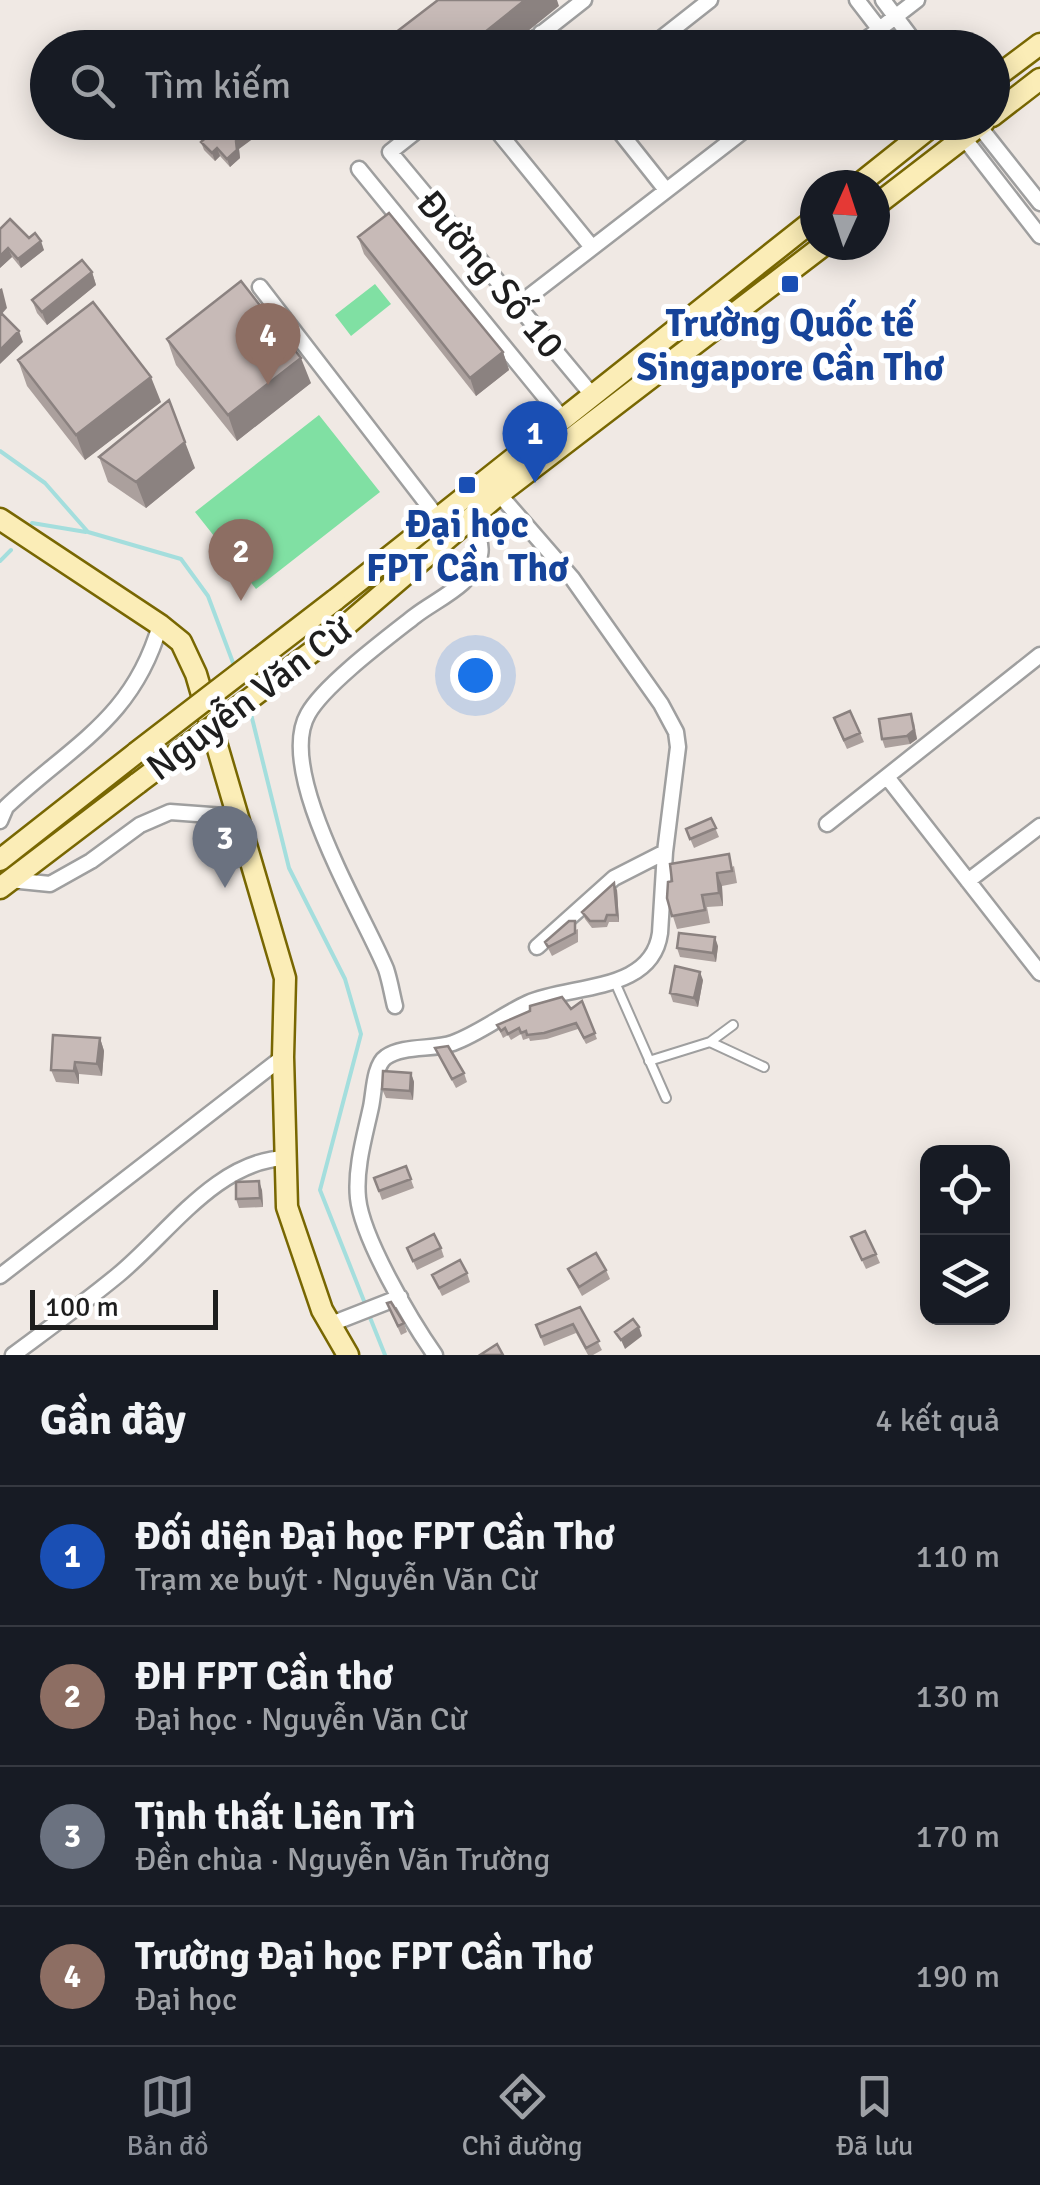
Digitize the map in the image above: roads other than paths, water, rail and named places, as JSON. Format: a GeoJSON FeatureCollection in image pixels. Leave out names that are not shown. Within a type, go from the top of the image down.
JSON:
{"type":"FeatureCollection","features":[{"type":"Feature","properties":{"kind":"main road"},"geometry":{"type":"LineString","coordinates":[[1010,66],[1040,44]]}},
{"type":"Feature","properties":{"kind":"main road"},"geometry":{"type":"LineString","coordinates":[[1010,100],[1040,80]]}},
{"type":"Feature","properties":{"kind":"main road"},"geometry":{"type":"LineString","coordinates":[[877,170],[914,140]]}},
{"type":"Feature","properties":{"kind":"main road"},"geometry":{"type":"LineString","coordinates":[[890,194],[955,140]]}},
{"type":"Feature","properties":{"kind":"main road","name":"Nguyễn Văn Cừ"},"geometry":{"type":"LineString","coordinates":[[5,884],[337,633],[800,232]]}},
{"type":"Feature","properties":{"kind":"main road","name":"Nguyễn Văn Cừ"},"geometry":{"type":"LineString","coordinates":[[0,860],[563,419],[599,404],[803,260]]}},
{"type":"Feature","properties":{"kind":"main road"},"geometry":{"type":"LineString","coordinates":[[0,519],[160,625],[181,642],[196,674],[285,978],[287,1207],[322,1310],[340,1321],[348,1355]]}},
{"type":"Feature","properties":{"kind":"street"},"geometry":{"type":"LineString","coordinates":[[544,30],[584,0]]}},
{"type":"Feature","properties":{"kind":"street"},"geometry":{"type":"LineString","coordinates":[[672,30],[710,0]]}},
{"type":"Feature","properties":{"kind":"street"},"geometry":{"type":"LineString","coordinates":[[857,0],[880,29],[917,0]]}},
{"type":"Feature","properties":{"kind":"street"},"geometry":{"type":"LineString","coordinates":[[883,0],[906,30]]}},
{"type":"Feature","properties":{"kind":"street","name":"Đường Số 10"},"geometry":{"type":"LineString","coordinates":[[405,140],[390,152],[599,404]]}},
{"type":"Feature","properties":{"kind":"street"},"geometry":{"type":"LineString","coordinates":[[505,140],[591,246]]}},
{"type":"Feature","properties":{"kind":"street"},"geometry":{"type":"LineString","coordinates":[[626,140],[666,190]]}},
{"type":"Feature","properties":{"kind":"street"},"geometry":{"type":"LineString","coordinates":[[518,304],[732,140]]}},
{"type":"Feature","properties":{"kind":"street"},"geometry":{"type":"LineString","coordinates":[[984,140],[1040,236]]}},
{"type":"Feature","properties":{"kind":"street"},"geometry":{"type":"LineString","coordinates":[[988,140],[1040,203]]}},
{"type":"Feature","properties":{"kind":"street"},"geometry":{"type":"LineString","coordinates":[[360,169],[563,419]]}},
{"type":"Feature","properties":{"kind":"street"},"geometry":{"type":"LineString","coordinates":[[260,287],[438,518]]}},
{"type":"Feature","properties":{"kind":"street"},"geometry":{"type":"LineString","coordinates":[[435,1355],[395,1299],[358,1198],[380,1065],[391,1054],[453,1043],[530,1002],[614,980],[650,961],[658,945],[678,747],[671,721],[572,578],[500,494]]}},
{"type":"Feature","properties":{"kind":"street"},"geometry":{"type":"LineString","coordinates":[[395,1006],[387,972],[323,836],[304,778],[300,737],[308,714],[325,693],[476,567],[481,544],[468,520]]}},
{"type":"Feature","properties":{"kind":"street"},"geometry":{"type":"LineString","coordinates":[[0,820],[6,806],[122,705],[144,671],[160,625]]}},
{"type":"Feature","properties":{"kind":"street"},"geometry":{"type":"LineString","coordinates":[[827,824],[1040,656]]}},
{"type":"Feature","properties":{"kind":"street"},"geometry":{"type":"LineString","coordinates":[[887,776],[1040,973]]}},
{"type":"Feature","properties":{"kind":"street"},"geometry":{"type":"LineString","coordinates":[[5,884],[50,884],[91,861],[140,825],[170,812],[238,817]]}},
{"type":"Feature","properties":{"kind":"street"},"geometry":{"type":"LineString","coordinates":[[968,881],[1040,826]]}},
{"type":"Feature","properties":{"kind":"street"},"geometry":{"type":"LineString","coordinates":[[537,947],[614,878],[665,852]]}},
{"type":"Feature","properties":{"kind":"street"},"geometry":{"type":"LineString","coordinates":[[0,1276],[283,1058]]}},
{"type":"Feature","properties":{"kind":"street"},"geometry":{"type":"LineString","coordinates":[[13,1355],[118,1276],[220,1181],[254,1163],[286,1158]]}},
{"type":"Feature","properties":{"kind":"street"},"geometry":{"type":"LineString","coordinates":[[340,1321],[395,1299]]}},
{"type":"Feature","properties":{"kind":"lane"},"geometry":{"type":"LineString","coordinates":[[614,980],[666,1098]]}},
{"type":"Feature","properties":{"kind":"lane"},"geometry":{"type":"LineString","coordinates":[[649,1060],[710,1042],[733,1025]]}},
{"type":"Feature","properties":{"kind":"lane"},"geometry":{"type":"LineString","coordinates":[[710,1042],[764,1067]]}},
{"type":"Feature","properties":{"kind":"waterway"},"geometry":{"type":"LineString","coordinates":[[0,451],[45,483],[88,532],[181,559],[208,596],[235,668]]}},
{"type":"Feature","properties":{"kind":"waterway"},"geometry":{"type":"LineString","coordinates":[[32,523],[86,532]]}},
{"type":"Feature","properties":{"kind":"waterway"},"geometry":{"type":"LineString","coordinates":[[0,561],[11,550]]}},
{"type":"Feature","properties":{"kind":"waterway"},"geometry":{"type":"LineString","coordinates":[[250,710],[289,868],[345,979],[361,1034],[320,1190],[366,1306]]}},
{"type":"Feature","properties":{"kind":"waterway"},"geometry":{"type":"LineString","coordinates":[[369,1315],[385,1355]]}},
{"type":"Feature","properties":{"kind":"place","name":"Trường Quốc tế Singapore Cần Thơ"},"geometry":{"type":"Point","coordinates":[790,284]}},
{"type":"Feature","properties":{"kind":"place","name":"Trường Đại học FPT Cần Thơ"},"geometry":{"type":"Point","coordinates":[268,385]}},
{"type":"Feature","properties":{"kind":"place","name":"Đối diện Đại học FPT Cần Thơ"},"geometry":{"type":"Point","coordinates":[535,483]}},
{"type":"Feature","properties":{"kind":"place","name":"Đại học FPT Cần Thơ"},"geometry":{"type":"Point","coordinates":[467,485]}},
{"type":"Feature","properties":{"kind":"place","name":"ĐH FPT Cần thơ"},"geometry":{"type":"Point","coordinates":[241,601]}},
{"type":"Feature","properties":{"kind":"place","name":"Tịnh thất Liên Trì"},"geometry":{"type":"Point","coordinates":[225,888]}}]}
